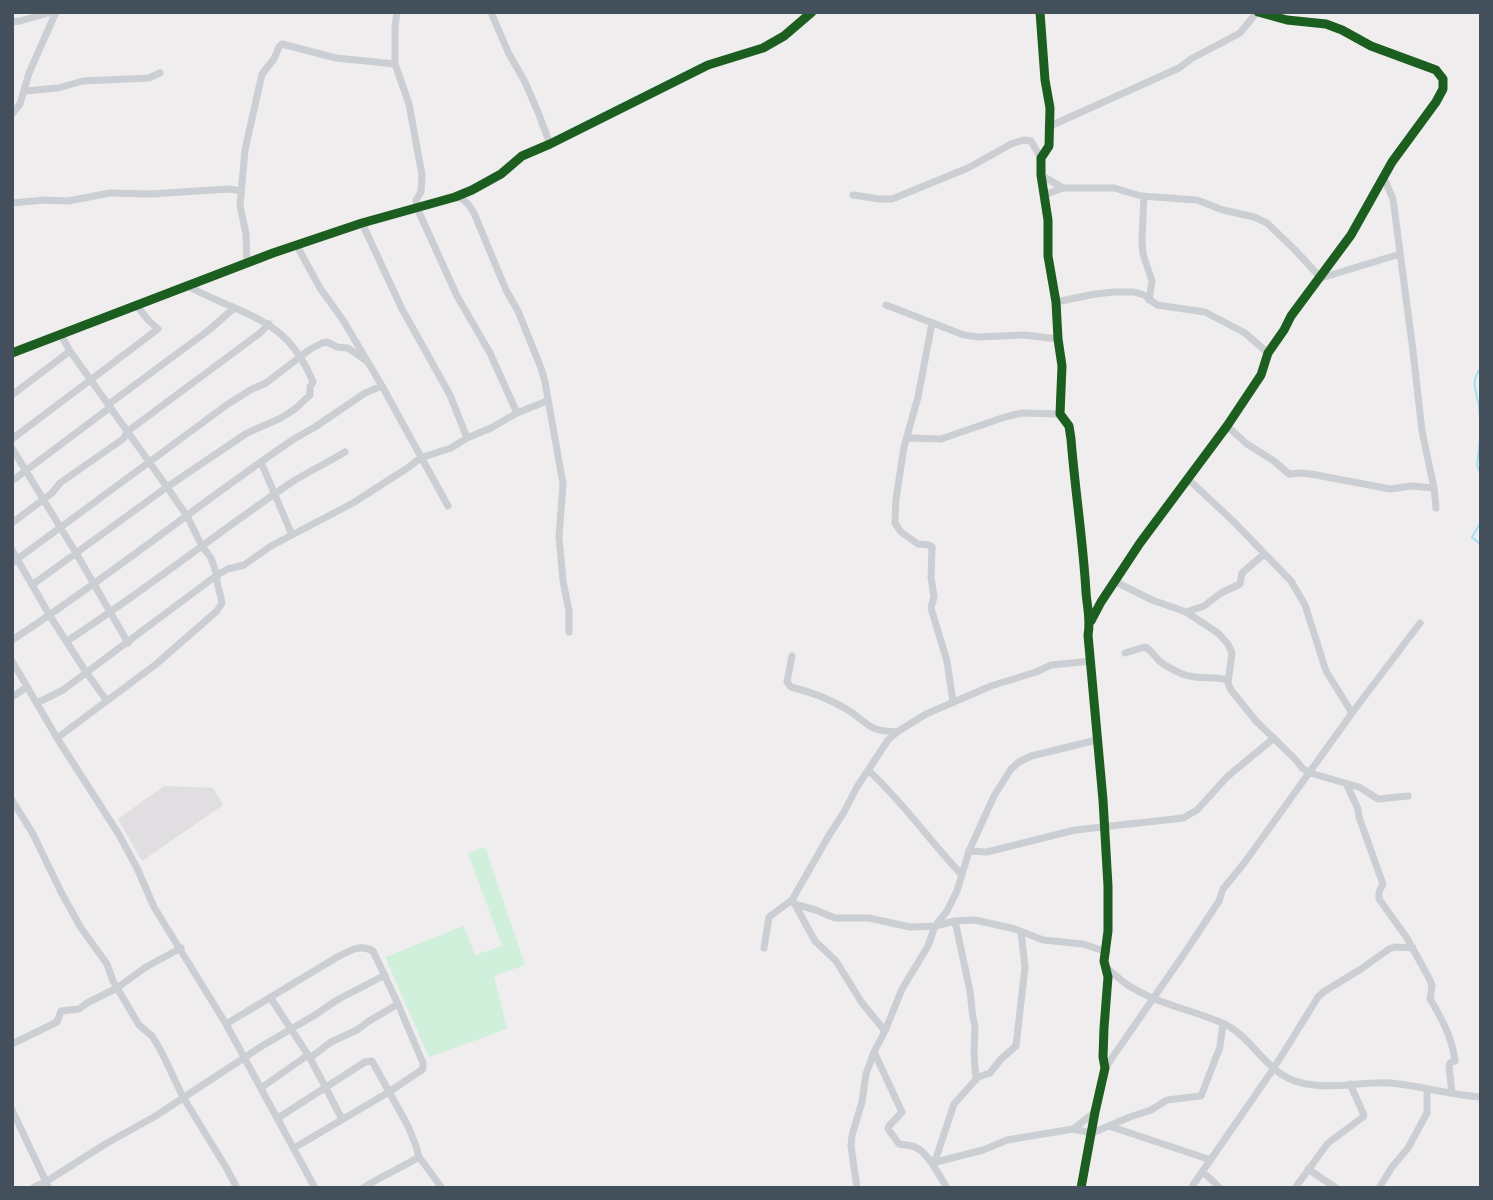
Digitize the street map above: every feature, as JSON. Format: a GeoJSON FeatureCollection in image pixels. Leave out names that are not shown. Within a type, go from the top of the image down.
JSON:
{"type":"FeatureCollection","features":[{"type":"Feature","properties":{"kind":"street"},"geometry":{"type":"LineString","coordinates":[[397,12],[395,64],[408,104],[421,164],[422,184],[416,200],[417,208],[457,296],[490,353],[517,413]]}},
{"type":"Feature","properties":{"kind":"street"},"geometry":{"type":"LineString","coordinates":[[491,12],[508,52],[525,82],[550,144]]}},
{"type":"Feature","properties":{"kind":"street"},"geometry":{"type":"LineString","coordinates":[[12,353],[247,263],[362,223],[472,190],[501,174],[523,156],[708,65],[763,48],[784,36],[812,12]]}},
{"type":"Feature","properties":{"kind":"street"},"geometry":{"type":"LineString","coordinates":[[1040,12],[1050,108],[1049,146],[1041,158]]}},
{"type":"Feature","properties":{"kind":"street"},"geometry":{"type":"LineString","coordinates":[[1048,127],[1179,68],[1240,33],[1257,12],[1287,20],[1326,24],[1371,46],[1436,70],[1443,79],[1443,89],[1436,102],[1383,176],[1351,235],[1291,316],[1268,353],[1261,375],[1227,426],[1162,513],[1091,621],[1088,635],[1108,886],[1107,951],[1104,961],[1108,977],[1104,1028],[1105,1068],[1081,1188]]}},
{"type":"Feature","properties":{"kind":"street"},"geometry":{"type":"LineString","coordinates":[[12,22],[51,13]]}},
{"type":"Feature","properties":{"kind":"street"},"geometry":{"type":"LineString","coordinates":[[12,114],[20,104],[51,13]]}},
{"type":"Feature","properties":{"kind":"street"},"geometry":{"type":"LineString","coordinates":[[247,263],[246,234],[240,206],[245,150],[262,74],[274,59],[279,47],[282,44],[336,58],[395,64]]}},
{"type":"Feature","properties":{"kind":"street"},"geometry":{"type":"LineString","coordinates":[[24,91],[58,89],[83,81],[149,78],[160,73]]}},
{"type":"Feature","properties":{"kind":"street"},"geometry":{"type":"LineString","coordinates":[[853,195],[892,199],[968,168],[1011,144],[1024,140],[1031,141],[1041,158],[1048,220],[1048,256],[1056,302],[1062,366],[1060,414],[1069,426],[1071,439],[1081,520],[1087,606],[1091,621]]}},
{"type":"Feature","properties":{"kind":"street"},"geometry":{"type":"LineString","coordinates":[[1041,175],[1063,188]]}},
{"type":"Feature","properties":{"kind":"street"},"geometry":{"type":"LineString","coordinates":[[1383,176],[1392,200],[1422,431],[1436,508]]}},
{"type":"Feature","properties":{"kind":"street"},"geometry":{"type":"LineString","coordinates":[[1044,195],[1063,188],[1114,188],[1144,196],[1197,200],[1223,210],[1254,217],[1267,223],[1286,240],[1321,278]]}},
{"type":"Feature","properties":{"kind":"street"},"geometry":{"type":"LineString","coordinates":[[12,203],[68,201],[110,193],[151,194],[229,189],[241,191]]}},
{"type":"Feature","properties":{"kind":"street"},"geometry":{"type":"LineString","coordinates":[[1144,196],[1142,240],[1143,254],[1152,281],[1149,300]]}},
{"type":"Feature","properties":{"kind":"street"},"geometry":{"type":"LineString","coordinates":[[455,197],[464,199],[474,213],[541,368],[563,484],[559,537],[569,611],[569,632]]}},
{"type":"Feature","properties":{"kind":"street"},"geometry":{"type":"LineString","coordinates":[[362,223],[402,309],[450,395],[467,438]]}},
{"type":"Feature","properties":{"kind":"street"},"geometry":{"type":"LineString","coordinates":[[297,246],[320,288],[343,320],[382,386],[448,506]]}},
{"type":"Feature","properties":{"kind":"street"},"geometry":{"type":"LineString","coordinates":[[1321,278],[1400,254]]}},
{"type":"Feature","properties":{"kind":"street"},"geometry":{"type":"LineString","coordinates":[[32,585],[167,487],[247,433],[295,409],[310,395],[313,382],[301,357],[286,339],[269,324],[186,285]]}},
{"type":"Feature","properties":{"kind":"street"},"geometry":{"type":"LineString","coordinates":[[1056,302],[1114,292],[1134,292],[1144,295],[1157,305],[1205,312],[1245,333],[1268,353]]}},
{"type":"Feature","properties":{"kind":"street"},"geometry":{"type":"LineString","coordinates":[[12,439],[158,329],[136,305]]}},
{"type":"Feature","properties":{"kind":"street"},"geometry":{"type":"LineString","coordinates":[[886,305],[964,335],[1025,335],[1058,339]]}},
{"type":"Feature","properties":{"kind":"street"},"geometry":{"type":"LineString","coordinates":[[12,481],[104,412],[109,408],[109,404],[209,330],[234,307]]}},
{"type":"Feature","properties":{"kind":"street"},"geometry":{"type":"LineString","coordinates":[[932,323],[918,397],[904,447],[895,523],[901,532],[918,544],[932,547],[931,608],[947,661],[953,702]]}},
{"type":"Feature","properties":{"kind":"street"},"geometry":{"type":"LineString","coordinates":[[12,523],[60,483],[123,439],[128,431],[269,324]]}},
{"type":"Feature","properties":{"kind":"street"},"geometry":{"type":"LineString","coordinates":[[57,738],[155,665],[217,611],[222,603],[211,558],[187,516],[61,334]]}},
{"type":"Feature","properties":{"kind":"street"},"geometry":{"type":"LineString","coordinates":[[15,561],[228,404],[266,383],[309,350],[327,342],[348,348],[365,360]]}},
{"type":"Feature","properties":{"kind":"street"},"geometry":{"type":"LineString","coordinates":[[12,395],[71,351]]}},
{"type":"Feature","properties":{"kind":"street"},"geometry":{"type":"LineString","coordinates":[[12,640],[50,616],[223,487],[365,393],[382,386]]}},
{"type":"Feature","properties":{"kind":"street"},"geometry":{"type":"LineString","coordinates":[[37,703],[63,690],[217,575],[244,565],[360,498],[420,458],[451,447],[517,413],[547,401]]}},
{"type":"Feature","properties":{"kind":"street"},"geometry":{"type":"LineString","coordinates":[[908,438],[941,439],[1022,413],[1060,414]]}},
{"type":"Feature","properties":{"kind":"street"},"geometry":{"type":"LineString","coordinates":[[1227,426],[1289,474],[1311,474],[1390,489],[1412,486],[1434,488]]}},
{"type":"Feature","properties":{"kind":"street"},"geometry":{"type":"LineString","coordinates":[[12,448],[128,643]]}},
{"type":"Feature","properties":{"kind":"street"},"geometry":{"type":"LineString","coordinates":[[67,642],[292,482],[345,452]]}},
{"type":"Feature","properties":{"kind":"street"},"geometry":{"type":"LineString","coordinates":[[261,462],[292,535]]}},
{"type":"Feature","properties":{"kind":"street"},"geometry":{"type":"LineString","coordinates":[[1188,479],[1291,581],[1306,605],[1326,671],[1352,713]]}},
{"type":"Feature","properties":{"kind":"street"},"geometry":{"type":"LineString","coordinates":[[12,550],[15,561],[86,673],[107,701]]}},
{"type":"Feature","properties":{"kind":"street"},"geometry":{"type":"LineString","coordinates":[[1186,612],[1205,606],[1221,593],[1240,584],[1241,574],[1264,554]]}},
{"type":"Feature","properties":{"kind":"street"},"geometry":{"type":"LineString","coordinates":[[1116,582],[1152,600],[1186,612],[1218,633],[1231,649],[1228,680],[1231,690],[1256,721],[1302,768],[1310,773],[1362,788],[1378,799],[1408,796]]}},
{"type":"Feature","properties":{"kind":"street"},"geometry":{"type":"LineString","coordinates":[[1105,1068],[1219,901],[1223,889],[1420,623]]}},
{"type":"Feature","properties":{"kind":"street"},"geometry":{"type":"LineString","coordinates":[[1125,653],[1145,647],[1151,650],[1160,662],[1188,676],[1228,680]]}},
{"type":"Feature","properties":{"kind":"street"},"geometry":{"type":"LineString","coordinates":[[792,656],[787,682],[791,687],[804,690],[850,711],[877,731],[897,732]]}},
{"type":"Feature","properties":{"kind":"street"},"geometry":{"type":"LineString","coordinates":[[764,948],[769,917],[793,902],[868,770],[888,740],[897,732],[918,718],[990,685],[1051,665],[1091,660]]}},
{"type":"Feature","properties":{"kind":"street"},"geometry":{"type":"LineString","coordinates":[[12,661],[118,833],[154,907],[226,1024],[315,1188]]}},
{"type":"Feature","properties":{"kind":"street"},"geometry":{"type":"LineString","coordinates":[[12,697],[27,687]]}},
{"type":"Feature","properties":{"kind":"street"},"geometry":{"type":"LineString","coordinates":[[969,851],[987,852],[1075,830],[1173,820],[1188,816],[1204,803],[1228,776],[1274,738]]}},
{"type":"Feature","properties":{"kind":"street"},"geometry":{"type":"LineString","coordinates":[[857,1188],[851,1146],[866,1074],[902,989],[957,891],[969,851],[995,796],[1011,769],[1019,762],[1031,756],[1097,740]]}},
{"type":"Feature","properties":{"kind":"street"},"geometry":{"type":"LineString","coordinates":[[868,770],[900,801],[934,845],[962,875]]}},
{"type":"Feature","properties":{"kind":"street"},"geometry":{"type":"LineString","coordinates":[[1347,785],[1384,884],[1378,892],[1379,899],[1413,948],[1432,983],[1430,999],[1446,1025],[1454,1052],[1455,1061],[1449,1066],[1452,1093]]}},
{"type":"Feature","properties":{"kind":"street"},"geometry":{"type":"LineString","coordinates":[[12,800],[33,834],[81,928],[107,964],[117,988],[139,1025],[157,1043],[183,1097],[237,1188]]}},
{"type":"Feature","properties":{"kind":"street"},"geometry":{"type":"LineString","coordinates":[[793,902],[838,919],[869,918],[910,927],[975,920],[1014,929],[1043,940],[1083,944],[1107,951]]}},
{"type":"Feature","properties":{"kind":"street"},"geometry":{"type":"LineString","coordinates":[[793,902],[815,942],[836,961],[862,1003],[885,1031]]}},
{"type":"Feature","properties":{"kind":"street"},"geometry":{"type":"LineString","coordinates":[[955,921],[975,1026],[976,1080]]}},
{"type":"Feature","properties":{"kind":"street"},"geometry":{"type":"LineString","coordinates":[[933,1162],[947,1128],[952,1106],[980,1076],[990,1073],[1016,1046],[1025,968],[1021,932]]}},
{"type":"Feature","properties":{"kind":"street"},"geometry":{"type":"LineString","coordinates":[[12,1044],[57,1022],[61,1011],[79,1010],[181,948]]}},
{"type":"Feature","properties":{"kind":"street"},"geometry":{"type":"LineString","coordinates":[[226,1024],[355,948],[373,951],[424,1069],[294,1148]]}},
{"type":"Feature","properties":{"kind":"street"},"geometry":{"type":"LineString","coordinates":[[1191,1188],[1274,1068],[1318,997],[1389,949],[1413,948]]}},
{"type":"Feature","properties":{"kind":"street"},"geometry":{"type":"LineString","coordinates":[[1106,967],[1129,987],[1153,999],[1223,1023],[1290,1079],[1312,1086],[1392,1083],[1481,1097]]}},
{"type":"Feature","properties":{"kind":"street"},"geometry":{"type":"LineString","coordinates":[[33,1188],[48,1185],[107,1143],[154,1117],[262,1046],[315,1016],[337,1000],[385,975]]}},
{"type":"Feature","properties":{"kind":"street"},"geometry":{"type":"LineString","coordinates":[[270,997],[309,1056],[342,1119]]}},
{"type":"Feature","properties":{"kind":"street"},"geometry":{"type":"LineString","coordinates":[[261,1088],[331,1042],[357,1030],[398,1004]]}},
{"type":"Feature","properties":{"kind":"street"},"geometry":{"type":"LineString","coordinates":[[933,1162],[984,1150],[1007,1140],[1073,1129],[1092,1133],[1151,1110],[1167,1100],[1201,1096],[1220,1047],[1223,1023]]}},
{"type":"Feature","properties":{"kind":"street"},"geometry":{"type":"LineString","coordinates":[[874,1052],[902,1112],[888,1129],[899,1144],[919,1149],[933,1162],[947,1188]]}},
{"type":"Feature","properties":{"kind":"street"},"geometry":{"type":"LineString","coordinates":[[278,1118],[365,1062],[372,1061],[408,1126],[419,1157],[442,1188]]}},
{"type":"Feature","properties":{"kind":"street"},"geometry":{"type":"LineString","coordinates":[[1294,1188],[1328,1143],[1363,1117],[1350,1084]]}},
{"type":"Feature","properties":{"kind":"street"},"geometry":{"type":"LineString","coordinates":[[1379,1188],[1408,1148],[1427,1113],[1427,1089]]}},
{"type":"Feature","properties":{"kind":"street"},"geometry":{"type":"LineString","coordinates":[[12,1111],[48,1185]]}},
{"type":"Feature","properties":{"kind":"street"},"geometry":{"type":"LineString","coordinates":[[1073,1129],[1095,1112]]}},
{"type":"Feature","properties":{"kind":"street"},"geometry":{"type":"LineString","coordinates":[[1109,1126],[1211,1160]]}},
{"type":"Feature","properties":{"kind":"street"},"geometry":{"type":"LineString","coordinates":[[363,1188],[419,1157]]}},
{"type":"Feature","properties":{"kind":"street"},"geometry":{"type":"LineString","coordinates":[[1308,1169],[1336,1188]]}},
{"type":"Feature","properties":{"kind":"street"},"geometry":{"type":"LineString","coordinates":[[1203,1172],[1220,1188]]}},
{"type":"Feature","properties":{"kind":"shaded area"},"geometry":{"type":"Polygon","coordinates":[[[164,786],[213,788],[223,805],[142,861],[118,819],[164,786]]]}},
{"type":"Feature","properties":{"kind":"green space"},"geometry":{"type":"Polygon","coordinates":[[[485,847],[525,965],[494,976],[507,1029],[429,1057],[385,957],[464,926],[475,955],[502,946],[468,853],[485,847]]]}},
{"type":"Feature","properties":{"kind":"waterway"},"geometry":{"type":"LineString","coordinates":[[1481,367],[1475,382],[1481,430]]}},
{"type":"Feature","properties":{"kind":"waterway"},"geometry":{"type":"LineString","coordinates":[[1481,431],[1477,465],[1481,475]]}},
{"type":"Feature","properties":{"kind":"waterway"},"geometry":{"type":"LineString","coordinates":[[1481,522],[1472,537],[1481,545]]}},
{"type":"Feature","properties":{"kind":"cycle path"},"geometry":{"type":"LineString","coordinates":[[12,353],[273,253],[472,190],[501,174],[522,156],[708,65],[763,48],[784,36],[812,12]]}},
{"type":"Feature","properties":{"kind":"cycle path"},"geometry":{"type":"LineString","coordinates":[[1040,12],[1050,108],[1049,146],[1041,158],[1041,175],[1062,366],[1060,414],[1069,426],[1083,553],[1108,886],[1108,931],[1104,961],[1108,977],[1103,1057],[1105,1068],[1081,1188]]}},
{"type":"Feature","properties":{"kind":"cycle path"},"geometry":{"type":"LineString","coordinates":[[1091,621],[1140,543],[1227,426],[1261,375],[1268,353],[1291,316],[1351,235],[1392,162],[1443,89],[1443,79],[1436,70],[1371,46],[1342,30],[1326,24],[1287,20],[1258,12]]}}]}
